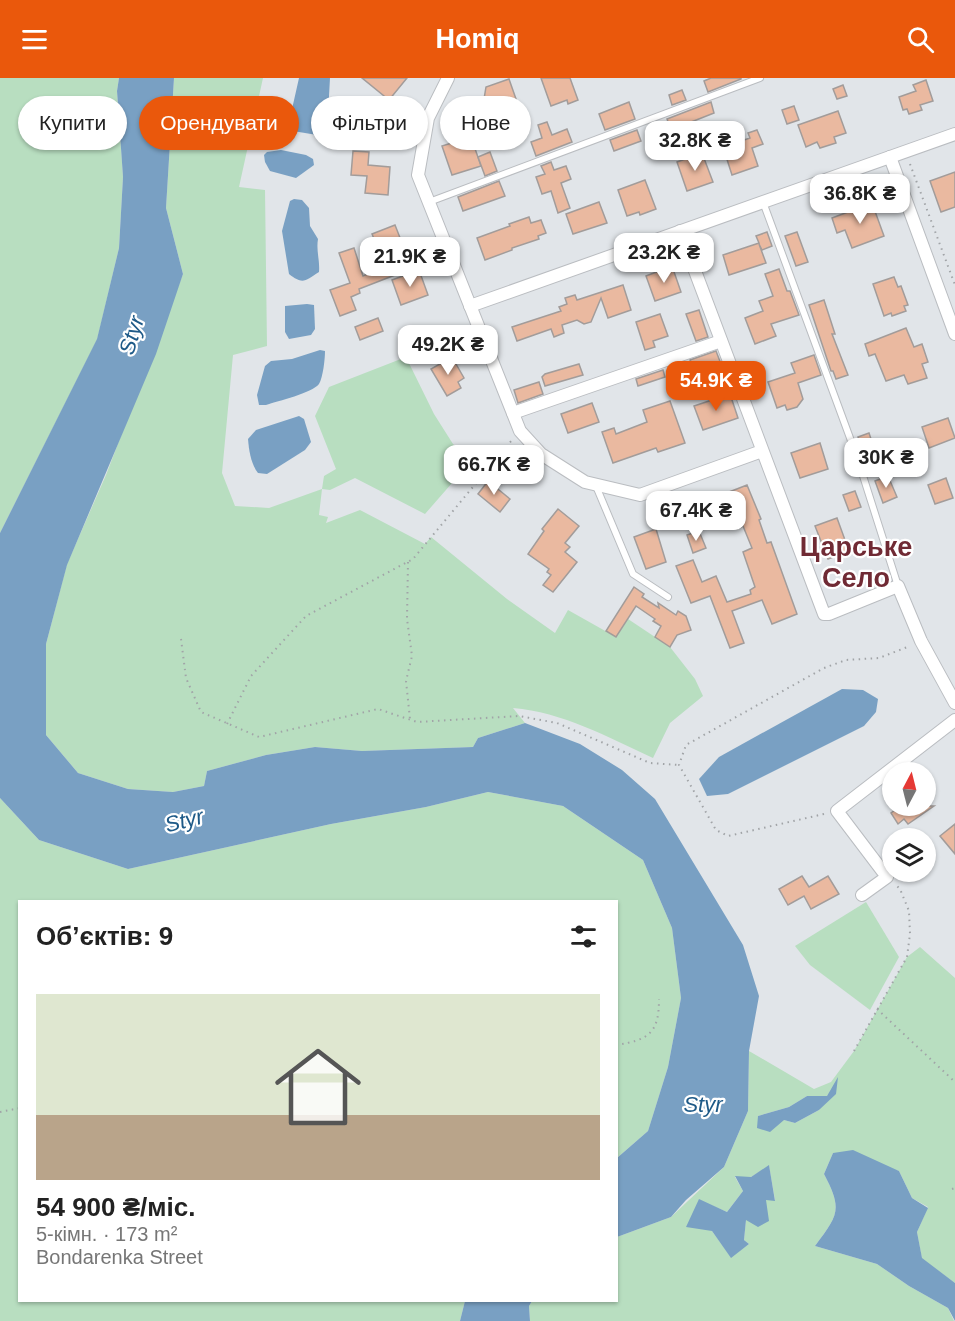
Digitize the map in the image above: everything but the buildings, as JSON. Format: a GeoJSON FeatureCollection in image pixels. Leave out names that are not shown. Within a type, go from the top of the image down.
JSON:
{"type":"FeatureCollection","features":[{"type":"Feature","properties":{"kind":"street"},"geometry":{"type":"LineString","coordinates":[[448,78],[428,118],[418,175],[520,431],[541,454],[585,482],[640,495],[762,451]]}},
{"type":"Feature","properties":{"kind":"street"},"geometry":{"type":"LineString","coordinates":[[470,306],[955,134]]}},
{"type":"Feature","properties":{"kind":"street"},"geometry":{"type":"LineString","coordinates":[[890,157],[955,334]]}},
{"type":"Feature","properties":{"kind":"street"},"geometry":{"type":"LineString","coordinates":[[680,231],[824,614],[898,586],[921,641],[955,703]]}},
{"type":"Feature","properties":{"kind":"street"},"geometry":{"type":"LineString","coordinates":[[513,413],[721,341]]}},
{"type":"Feature","properties":{"kind":"street"},"geometry":{"type":"LineString","coordinates":[[882,870],[837,811],[955,720]]}},
{"type":"Feature","properties":{"kind":"street"},"geometry":{"type":"LineString","coordinates":[[862,896],[882,881]]}},
{"type":"Feature","properties":{"kind":"lane"},"geometry":{"type":"LineString","coordinates":[[429,202],[760,78]]}},
{"type":"Feature","properties":{"kind":"lane"},"geometry":{"type":"LineString","coordinates":[[764,202],[857,458],[898,586]]}},
{"type":"Feature","properties":{"kind":"lane"},"geometry":{"type":"LineString","coordinates":[[596,485],[633,574],[668,597]]}},
{"type":"Feature","properties":{"kind":"path"},"geometry":{"type":"LineString","coordinates":[[909,162],[955,285]]}},
{"type":"Feature","properties":{"kind":"path"},"geometry":{"type":"LineString","coordinates":[[227,724],[251,676],[306,616],[408,562],[520,431]]}},
{"type":"Feature","properties":{"kind":"path"},"geometry":{"type":"LineString","coordinates":[[408,562],[407,619],[412,656],[406,681],[410,719]]}},
{"type":"Feature","properties":{"kind":"path"},"geometry":{"type":"LineString","coordinates":[[181,639],[186,678],[201,712],[259,737],[378,708],[417,722],[519,716],[557,723],[650,763],[679,765]]}},
{"type":"Feature","properties":{"kind":"path"},"geometry":{"type":"LineString","coordinates":[[837,811],[728,836],[716,830],[679,765],[686,745],[806,677],[846,660],[888,656],[921,641]]}},
{"type":"Feature","properties":{"kind":"path"},"geometry":{"type":"LineString","coordinates":[[854,1051],[907,957],[910,934],[909,911],[900,889],[892,882]]}},
{"type":"Feature","properties":{"kind":"path"},"geometry":{"type":"LineString","coordinates":[[618,1045],[639,1041],[653,1031],[659,1016],[659,999]]}},
{"type":"Feature","properties":{"kind":"path"},"geometry":{"type":"LineString","coordinates":[[877,1009],[955,1082]]}},
{"type":"Feature","properties":{"kind":"path"},"geometry":{"type":"LineString","coordinates":[[0,1112],[18,1108]]}},
{"type":"Feature","properties":{"kind":"green space"},"geometry":{"type":"Polygon","coordinates":[[[0,78],[119,78],[117,96],[18,96],[18,150],[121,150],[123,177],[119,248],[97,340],[0,533],[0,78]]]}},
{"type":"Feature","properties":{"kind":"green space"},"geometry":{"type":"Polygon","coordinates":[[[174,78],[263,78],[259,96],[173,96],[174,78]]]}},
{"type":"Feature","properties":{"kind":"green space"},"geometry":{"type":"Polygon","coordinates":[[[170,150],[247,150],[239,187],[265,190],[267,346],[233,355],[222,473],[235,506],[269,508],[322,489],[319,515],[328,517],[326,523],[360,510],[425,544],[431,537],[507,599],[555,633],[568,610],[616,637],[628,619],[670,647],[695,679],[703,696],[670,723],[653,758],[567,720],[531,710],[513,708],[525,723],[478,738],[473,747],[362,751],[315,747],[266,755],[207,771],[204,786],[173,792],[128,789],[78,773],[46,735],[46,644],[67,564],[106,475],[183,274],[166,208],[170,150]]]}},
{"type":"Feature","properties":{"kind":"green space"},"geometry":{"type":"Polygon","coordinates":[[[406,357],[434,414],[453,444],[473,459],[425,514],[355,478],[330,490],[322,489],[324,476],[336,469],[315,416],[329,387],[406,357]]]}},
{"type":"Feature","properties":{"kind":"green space"},"geometry":{"type":"Polygon","coordinates":[[[488,792],[563,806],[643,860],[672,928],[681,998],[668,1067],[648,1131],[618,1157],[618,900],[18,900],[18,1302],[465,1302],[460,1321],[0,1321],[0,798],[39,840],[128,869],[331,824],[426,807],[488,792]]]}},
{"type":"Feature","properties":{"kind":"green space"},"geometry":{"type":"Polygon","coordinates":[[[866,902],[899,957],[870,1010],[810,965],[795,946],[866,902]]]}},
{"type":"Feature","properties":{"kind":"green space"},"geometry":{"type":"Polygon","coordinates":[[[920,947],[955,978],[955,1283],[922,1259],[917,1232],[928,1207],[912,1198],[899,1171],[833,1153],[824,1174],[834,1196],[835,1212],[829,1227],[815,1246],[877,1264],[909,1286],[948,1308],[954,1321],[530,1321],[529,1306],[531,1302],[618,1302],[618,1237],[671,1217],[724,1167],[748,1111],[749,1051],[814,1089],[831,1082],[854,1051],[907,957],[920,947]],[[837,1079],[827,1096],[807,1096],[789,1107],[758,1116],[795,1123],[819,1110],[837,1079]],[[769,1166],[751,1177],[735,1177],[743,1191],[727,1212],[699,1200],[712,1231],[731,1257],[749,1244],[744,1240],[746,1219],[766,1200],[775,1200],[769,1166]]]}},
{"type":"Feature","properties":{"kind":"water","name":"Styr"},"geometry":{"type":"Polygon","coordinates":[[[119,78],[174,78],[173,96],[139,96],[139,150],[170,150],[166,208],[183,274],[156,354],[67,565],[46,644],[46,735],[78,773],[128,789],[173,792],[204,786],[207,771],[266,755],[315,747],[362,751],[473,747],[478,738],[525,723],[580,744],[622,770],[655,799],[743,945],[759,996],[749,1051],[748,1111],[724,1167],[686,1200],[671,1217],[618,1237],[618,1157],[648,1131],[668,1067],[681,998],[672,928],[643,860],[563,806],[488,792],[128,869],[39,840],[0,798],[0,533],[97,339],[119,248],[123,177],[121,150],[127,150],[127,96],[117,96],[119,78]]]}},
{"type":"Feature","properties":{"kind":"water"},"geometry":{"type":"Polygon","coordinates":[[[299,78],[330,78],[329,96],[311,96],[311,134],[299,132],[299,96],[295,96],[299,78]]]}},
{"type":"Feature","properties":{"kind":"water"},"geometry":{"type":"Polygon","coordinates":[[[281,150],[306,155],[313,159],[314,165],[296,178],[270,171],[265,162],[264,155],[267,152],[281,150]]]}},
{"type":"Feature","properties":{"kind":"water"},"geometry":{"type":"Polygon","coordinates":[[[302,200],[309,208],[310,226],[318,239],[319,272],[301,281],[289,274],[282,231],[290,201],[302,200]]]}},
{"type":"Feature","properties":{"kind":"water"},"geometry":{"type":"Polygon","coordinates":[[[314,305],[315,329],[311,335],[289,339],[285,332],[285,306],[314,305]]]}},
{"type":"Feature","properties":{"kind":"water"},"geometry":{"type":"Polygon","coordinates":[[[320,350],[325,351],[325,354],[319,384],[309,391],[266,405],[259,405],[257,395],[265,366],[271,361],[292,359],[320,350]]]}},
{"type":"Feature","properties":{"kind":"water"},"geometry":{"type":"Polygon","coordinates":[[[299,416],[304,419],[311,442],[305,450],[267,474],[258,473],[251,457],[248,439],[256,430],[299,416]]]}},
{"type":"Feature","properties":{"kind":"water"},"geometry":{"type":"Polygon","coordinates":[[[842,689],[863,690],[878,699],[876,712],[864,726],[728,794],[707,796],[699,779],[719,757],[842,689]]]}},
{"type":"Feature","properties":{"kind":"water"},"geometry":{"type":"Polygon","coordinates":[[[838,1077],[836,1094],[819,1110],[795,1123],[784,1120],[770,1132],[757,1128],[758,1116],[789,1107],[807,1096],[827,1096],[838,1077]]]}},
{"type":"Feature","properties":{"kind":"water"},"geometry":{"type":"Polygon","coordinates":[[[853,1150],[899,1171],[912,1198],[928,1208],[917,1232],[922,1258],[955,1283],[955,1321],[948,1308],[909,1286],[877,1264],[815,1246],[833,1219],[836,1204],[824,1174],[833,1153],[853,1150]]]}},
{"type":"Feature","properties":{"kind":"water"},"geometry":{"type":"Polygon","coordinates":[[[769,1165],[775,1201],[766,1200],[769,1221],[758,1227],[746,1220],[744,1240],[749,1244],[731,1258],[712,1231],[686,1227],[699,1199],[727,1212],[743,1191],[735,1176],[751,1177],[769,1165]]]}},
{"type":"Feature","properties":{"kind":"water"},"geometry":{"type":"Polygon","coordinates":[[[465,1302],[531,1302],[529,1306],[530,1321],[460,1321],[465,1302]]]}},
{"type":"Feature","properties":{"kind":"district","name":"Царське Село"},"geometry":{"type":"Point","coordinates":[856,562]}}]}
